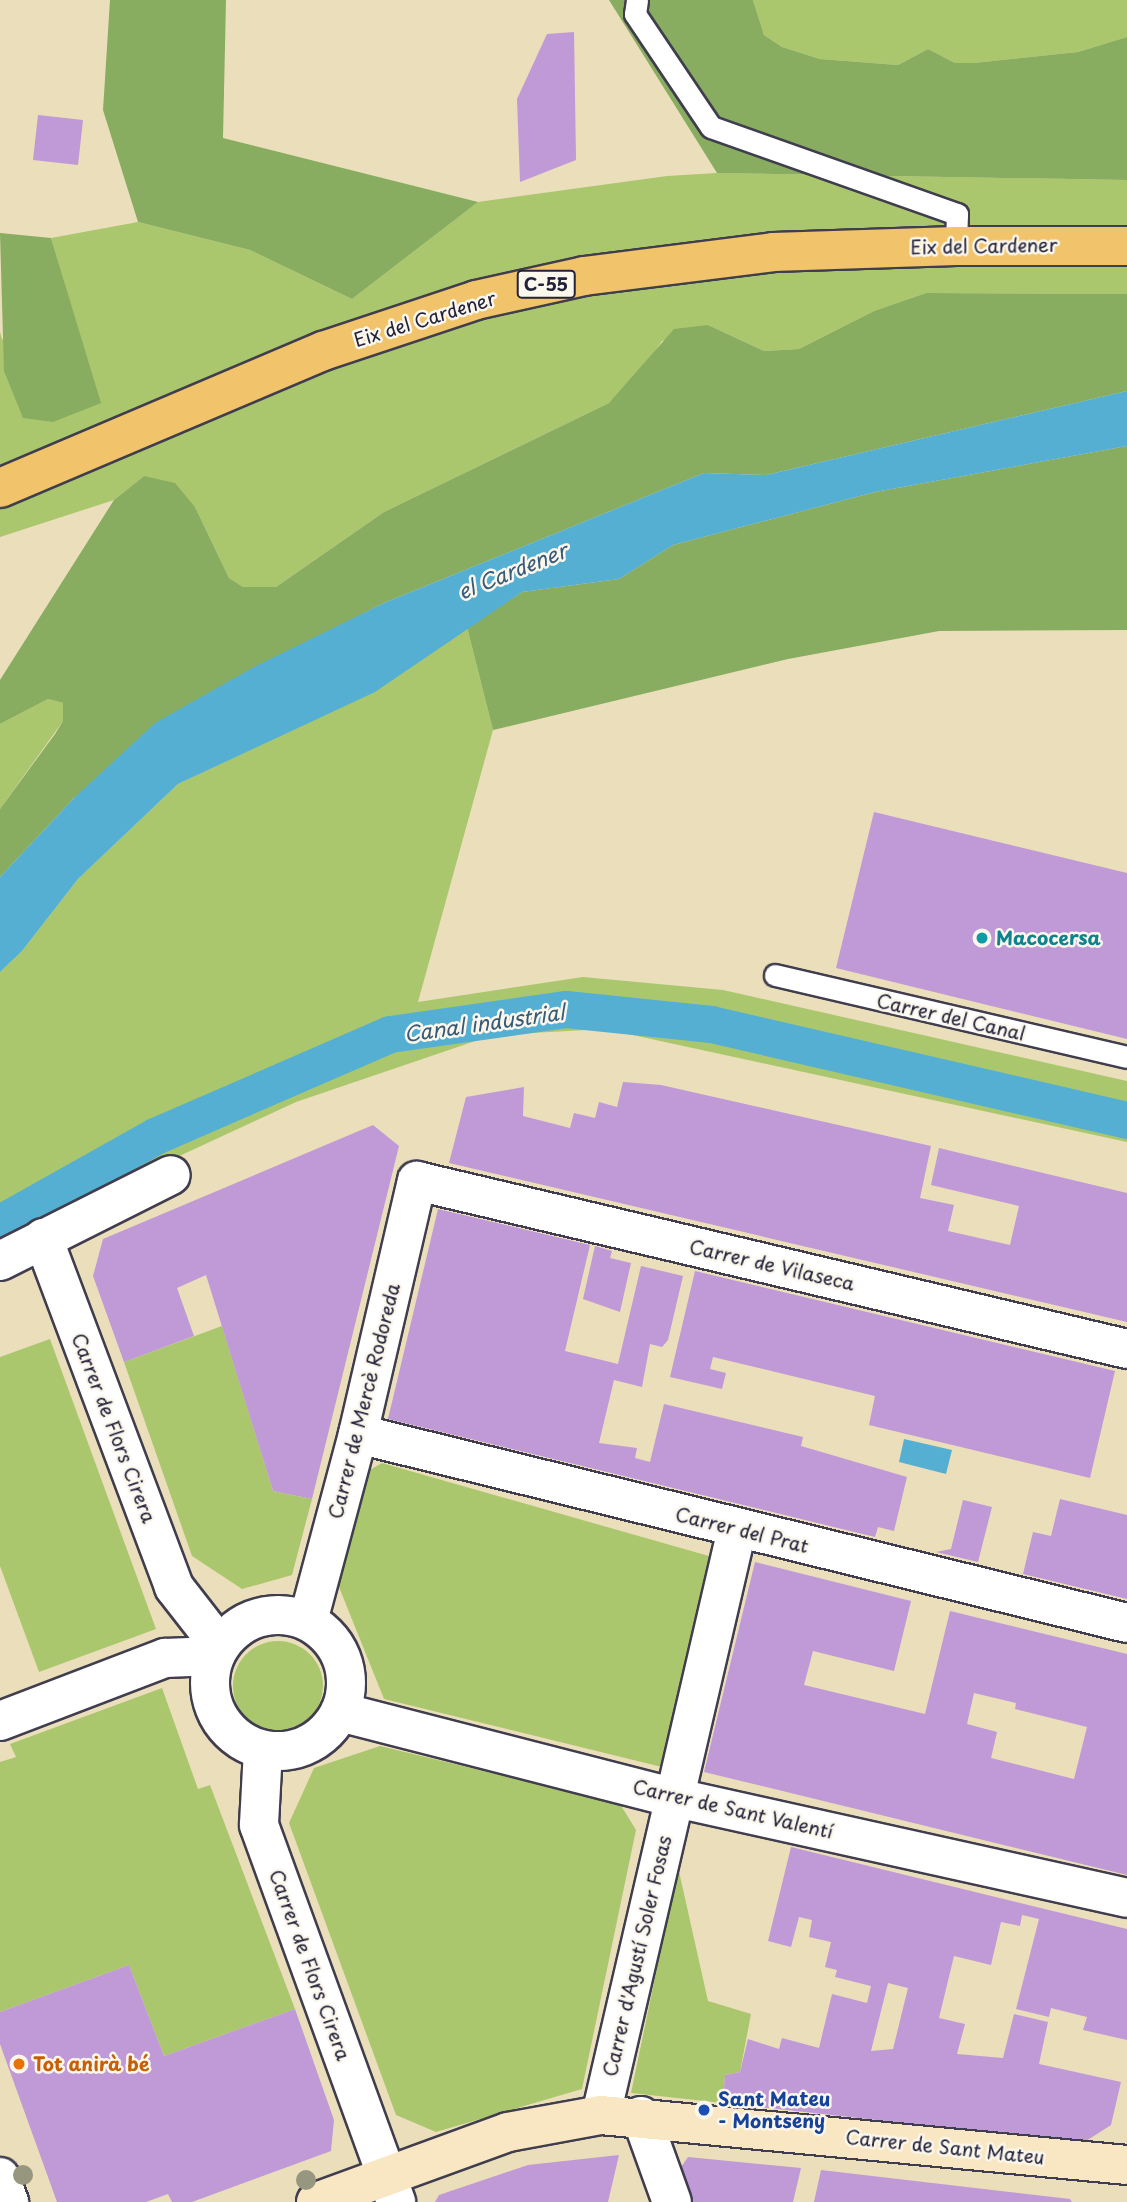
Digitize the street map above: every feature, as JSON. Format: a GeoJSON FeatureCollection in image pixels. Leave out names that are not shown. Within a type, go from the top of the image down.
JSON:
{"type":"FeatureCollection","features":[{"type":"Feature","properties":{"kind":"main road","name":"Eix del Cardener"},"geometry":{"type":"LineString","coordinates":[[0,488],[323,351],[476,300],[584,275],[704,258],[956,246],[1127,246]]}},
{"type":"Feature","properties":{"kind":"street"},"geometry":{"type":"LineString","coordinates":[[0,1261],[171,1175]]}},
{"type":"Feature","properties":{"kind":"street","name":"Carrer de Vilaseca"},"geometry":{"type":"LineString","coordinates":[[417,1181],[1127,1349]]}},
{"type":"Feature","properties":{"kind":"street","name":"Carrer de Mercè Rodoreda"},"geometry":{"type":"LineString","coordinates":[[308,1621],[358,1434],[417,1181]]}},
{"type":"Feature","properties":{"kind":"street","name":"Carrer de Flors Cirera"},"geometry":{"type":"LineString","coordinates":[[43,1238],[174,1587],[218,1651]]}},
{"type":"Feature","properties":{"kind":"street","name":"Carrer del Prat"},"geometry":{"type":"LineString","coordinates":[[358,1434],[1127,1623]]}},
{"type":"Feature","properties":{"kind":"street","name":"Carrer d'Agustí Soler Fosas"},"geometry":{"type":"LineString","coordinates":[[601,2115],[672,1797],[737,1529]]}},
{"type":"Feature","properties":{"kind":"street"},"geometry":{"type":"LineString","coordinates":[[292,1615],[308,1621],[322,1630],[342,1660],[346,1695],[340,1712],[316,1740],[290,1750],[263,1750],[233,1734],[214,1706],[210,1681],[218,1651],[231,1633],[259,1617],[292,1615]]}},
{"type":"Feature","properties":{"kind":"street"},"geometry":{"type":"LineString","coordinates":[[0,1721],[165,1658],[218,1651]]}},
{"type":"Feature","properties":{"kind":"street","name":"Carrer de Sant Valentí"},"geometry":{"type":"LineString","coordinates":[[340,1712],[672,1797],[1127,1898]]}},
{"type":"Feature","properties":{"kind":"street","name":"Carrer de Flors Cirera"},"geometry":{"type":"LineString","coordinates":[[263,1750],[259,1825],[391,2189]]}},
{"type":"Feature","properties":{"kind":"street","name":"Carrer de Sant Mateu"},"geometry":{"type":"LineString","coordinates":[[316,2202],[391,2189],[508,2132],[601,2115],[641,2116],[1127,2165]]}},
{"type":"Feature","properties":{"kind":"street"},"geometry":{"type":"LineString","coordinates":[[641,2116],[673,2202]]}},
{"type":"Feature","properties":{"kind":"street"},"geometry":{"type":"LineString","coordinates":[[0,2177],[9,2202]]}},
{"type":"Feature","properties":{"kind":"lane"},"geometry":{"type":"LineString","coordinates":[[637,0],[635,14],[711,127],[957,214],[956,246]]}},
{"type":"Feature","properties":{"kind":"lane","name":"Carrer del Canal"},"geometry":{"type":"LineString","coordinates":[[775,975],[1127,1057]]}},
{"type":"Feature","properties":{"kind":"green space"},"geometry":{"type":"Polygon","coordinates":[[[110,0],[226,0],[223,138],[478,202],[352,299],[250,250],[138,222],[103,110],[110,0]]]}},
{"type":"Feature","properties":{"kind":"green space"},"geometry":{"type":"Polygon","coordinates":[[[609,0],[753,0],[764,35],[782,47],[820,59],[898,65],[928,49],[955,63],[974,63],[1078,52],[1127,37],[1127,180],[717,173],[609,0]]]}},
{"type":"Feature","properties":{"kind":"green space"},"geometry":{"type":"Polygon","coordinates":[[[753,0],[1127,0],[1127,37],[1078,52],[974,63],[955,63],[928,49],[898,65],[820,59],[782,47],[764,35],[753,0]]]}},
{"type":"Feature","properties":{"kind":"green space"},"geometry":{"type":"Polygon","coordinates":[[[717,173],[1127,180],[1127,294],[926,293],[874,311],[799,349],[764,351],[708,325],[662,341],[642,370],[609,403],[384,512],[276,587],[243,587],[229,578],[195,507],[144,476],[114,500],[0,537],[0,332],[2,339],[100,403],[51,238],[138,222],[250,250],[352,299],[478,202],[667,176],[717,173]]]}},
{"type":"Feature","properties":{"kind":"green space"},"geometry":{"type":"Polygon","coordinates":[[[0,233],[51,238],[101,403],[53,422],[23,418],[4,371],[0,233]]]}},
{"type":"Feature","properties":{"kind":"green space"},"geometry":{"type":"Polygon","coordinates":[[[926,293],[1127,294],[1127,391],[766,475],[704,473],[384,603],[323,634],[74,798],[0,877],[0,809],[63,721],[63,703],[48,699],[0,724],[0,680],[114,500],[144,476],[175,483],[195,507],[229,578],[243,587],[276,587],[384,512],[609,403],[674,329],[708,325],[764,351],[799,349],[874,311],[926,293]]]}},
{"type":"Feature","properties":{"kind":"green space"},"geometry":{"type":"Polygon","coordinates":[[[1127,446],[1127,630],[939,631],[788,659],[493,730],[467,627],[522,592],[619,579],[673,545],[875,492],[1127,446]]]}},
{"type":"Feature","properties":{"kind":"green space"},"geometry":{"type":"Polygon","coordinates":[[[467,627],[493,730],[418,1002],[583,977],[723,990],[1127,1081],[1127,1142],[605,1029],[493,1035],[296,1102],[0,1239],[0,972],[22,951],[78,879],[178,784],[273,739],[467,627]]]}},
{"type":"Feature","properties":{"kind":"green space"},"geometry":{"type":"Polygon","coordinates":[[[48,699],[63,703],[63,721],[0,809],[0,724],[48,699]]]}},
{"type":"Feature","properties":{"kind":"green space"},"geometry":{"type":"Polygon","coordinates":[[[222,1326],[273,1491],[312,1499],[292,1575],[242,1589],[192,1556],[124,1362],[222,1326]]]}},
{"type":"Feature","properties":{"kind":"green space"},"geometry":{"type":"Polygon","coordinates":[[[50,1339],[156,1629],[39,1672],[0,1566],[0,1357],[50,1339]]]}},
{"type":"Feature","properties":{"kind":"green space"},"geometry":{"type":"Polygon","coordinates":[[[382,1463],[723,1560],[670,1769],[384,1699],[337,1582],[366,1472],[382,1463]]]}},
{"type":"Feature","properties":{"kind":"green space"},"geometry":{"type":"Polygon","coordinates":[[[278,1641],[295,1645],[310,1654],[319,1669],[323,1686],[319,1703],[310,1718],[295,1727],[278,1731],[261,1727],[246,1718],[237,1703],[233,1686],[237,1669],[246,1654],[261,1645],[278,1641]]]}},
{"type":"Feature","properties":{"kind":"green space"},"geometry":{"type":"Polygon","coordinates":[[[162,1688],[198,1789],[210,1785],[295,2009],[164,2056],[129,1965],[0,2012],[0,1762],[16,1757],[10,1744],[162,1688]]]}},
{"type":"Feature","properties":{"kind":"green space"},"geometry":{"type":"Polygon","coordinates":[[[380,1746],[620,1804],[636,1830],[582,2089],[436,2132],[396,2115],[289,1823],[314,1768],[380,1746]]]}},
{"type":"Feature","properties":{"kind":"green space"},"geometry":{"type":"Polygon","coordinates":[[[678,1867],[708,2001],[751,2014],[740,2072],[725,2075],[723,2103],[631,2093],[678,1867]]]}},
{"type":"Feature","properties":{"kind":"water","name":"el Cardener"},"geometry":{"type":"Polygon","coordinates":[[[1127,391],[1127,446],[875,492],[673,545],[619,579],[522,592],[375,692],[178,784],[78,879],[22,951],[0,972],[0,877],[74,798],[155,723],[254,667],[384,603],[704,473],[766,475],[1127,391]]]}},
{"type":"Feature","properties":{"kind":"water"},"geometry":{"type":"Polygon","coordinates":[[[904,1439],[952,1450],[946,1474],[899,1462],[904,1439]]]}},
{"type":"Feature","properties":{"kind":"building"},"geometry":{"type":"Polygon","coordinates":[[[574,32],[576,160],[520,182],[517,99],[547,34],[574,32]]]}},
{"type":"Feature","properties":{"kind":"building"},"geometry":{"type":"Polygon","coordinates":[[[38,115],[83,120],[78,165],[33,160],[38,115]]]}},
{"type":"Feature","properties":{"kind":"building","name":"Macocersa"},"geometry":{"type":"Polygon","coordinates":[[[874,812],[1127,873],[1127,1039],[836,968],[874,812]]]}},
{"type":"Feature","properties":{"kind":"building"},"geometry":{"type":"Polygon","coordinates":[[[623,1082],[661,1085],[931,1146],[920,1198],[954,1205],[948,1231],[1010,1245],[1019,1206],[931,1185],[939,1148],[1127,1193],[1127,1322],[449,1163],[466,1097],[524,1087],[523,1116],[570,1128],[574,1113],[595,1118],[599,1102],[617,1107],[623,1082]]]}},
{"type":"Feature","properties":{"kind":"building"},"geometry":{"type":"Polygon","coordinates":[[[373,1125],[399,1146],[312,1499],[273,1491],[206,1275],[177,1288],[194,1336],[124,1362],[93,1276],[103,1239],[373,1125]]]}},
{"type":"Feature","properties":{"kind":"building"},"geometry":{"type":"Polygon","coordinates":[[[438,1209],[590,1245],[565,1351],[618,1364],[641,1266],[683,1276],[668,1340],[662,1347],[650,1344],[642,1387],[614,1380],[599,1443],[637,1448],[635,1458],[650,1462],[664,1404],[803,1437],[801,1446],[907,1477],[894,1531],[878,1527],[875,1537],[388,1419],[438,1209]]]}},
{"type":"Feature","properties":{"kind":"building"},"geometry":{"type":"Polygon","coordinates":[[[595,1246],[612,1251],[610,1258],[631,1263],[620,1312],[583,1299],[595,1246]]]}},
{"type":"Feature","properties":{"kind":"building"},"geometry":{"type":"Polygon","coordinates":[[[695,1271],[1115,1371],[1090,1478],[869,1425],[875,1396],[713,1357],[710,1369],[726,1373],[722,1389],[670,1377],[695,1271]]]}},
{"type":"Feature","properties":{"kind":"building"},"geometry":{"type":"Polygon","coordinates":[[[1060,1499],[1127,1515],[1127,1599],[1023,1574],[1033,1532],[1051,1536],[1060,1499]]]}},
{"type":"Feature","properties":{"kind":"building"},"geometry":{"type":"Polygon","coordinates":[[[963,1500],[992,1507],[978,1562],[936,1552],[951,1549],[963,1500]]]}},
{"type":"Feature","properties":{"kind":"building"},"geometry":{"type":"Polygon","coordinates":[[[755,1562],[911,1601],[894,1671],[813,1651],[804,1685],[925,1714],[950,1611],[1127,1654],[1127,1875],[704,1772],[755,1562]],[[974,1693],[967,1724],[997,1732],[991,1758],[1074,1779],[1087,1727],[1015,1709],[1016,1703],[974,1693]]]}},
{"type":"Feature","properties":{"kind":"building"},"geometry":{"type":"Polygon","coordinates":[[[791,1847],[1127,1929],[1127,2040],[1083,2030],[1087,2017],[1051,2008],[1049,2017],[1016,2009],[1039,1919],[1022,1915],[1020,1926],[1001,1922],[991,1965],[954,1956],[939,2018],[965,2024],[957,2054],[1003,2058],[1014,2014],[1048,2022],[1039,2064],[1121,2082],[1111,2125],[1083,2143],[723,2103],[725,2075],[740,2072],[748,2039],[779,2049],[782,2038],[819,2048],[832,1994],[867,2003],[871,1986],[835,1977],[837,1970],[825,1967],[831,1942],[809,1937],[812,1920],[799,1917],[791,1947],[768,1941],[791,1847]],[[888,1983],[871,2051],[893,2049],[908,1988],[888,1983]]]}},
{"type":"Feature","properties":{"kind":"building"},"geometry":{"type":"Polygon","coordinates":[[[129,1965],[164,2056],[295,2009],[334,2120],[331,2151],[192,2202],[172,2202],[168,2194],[146,2202],[57,2202],[0,2044],[0,2012],[129,1965]]]}},
{"type":"Feature","properties":{"kind":"building"},"geometry":{"type":"Polygon","coordinates":[[[619,2155],[608,2202],[435,2202],[439,2195],[528,2165],[619,2155]]]}},
{"type":"Feature","properties":{"kind":"building"},"geometry":{"type":"Polygon","coordinates":[[[688,2157],[801,2168],[793,2202],[690,2202],[679,2170],[688,2157]]]}},
{"type":"Feature","properties":{"kind":"building"},"geometry":{"type":"Polygon","coordinates":[[[821,2170],[1070,2199],[1072,2202],[814,2202],[821,2170]]]}},
{"type":"Feature","properties":{"kind":"waterway","name":"Canal industrial"},"geometry":{"type":"LineString","coordinates":[[0,1223],[155,1136],[390,1034],[566,1009],[711,1024],[1127,1120]]}},
{"type":"Feature","properties":{"kind":"place","name":"Macocersa"},"geometry":{"type":"Point","coordinates":[982,938]}},
{"type":"Feature","properties":{"kind":"place","name":"Tot anirà bé"},"geometry":{"type":"Point","coordinates":[19,2064]}},
{"type":"Feature","properties":{"kind":"place","name":"Sant Mateu - Montseny"},"geometry":{"type":"Point","coordinates":[704,2110]}}]}
